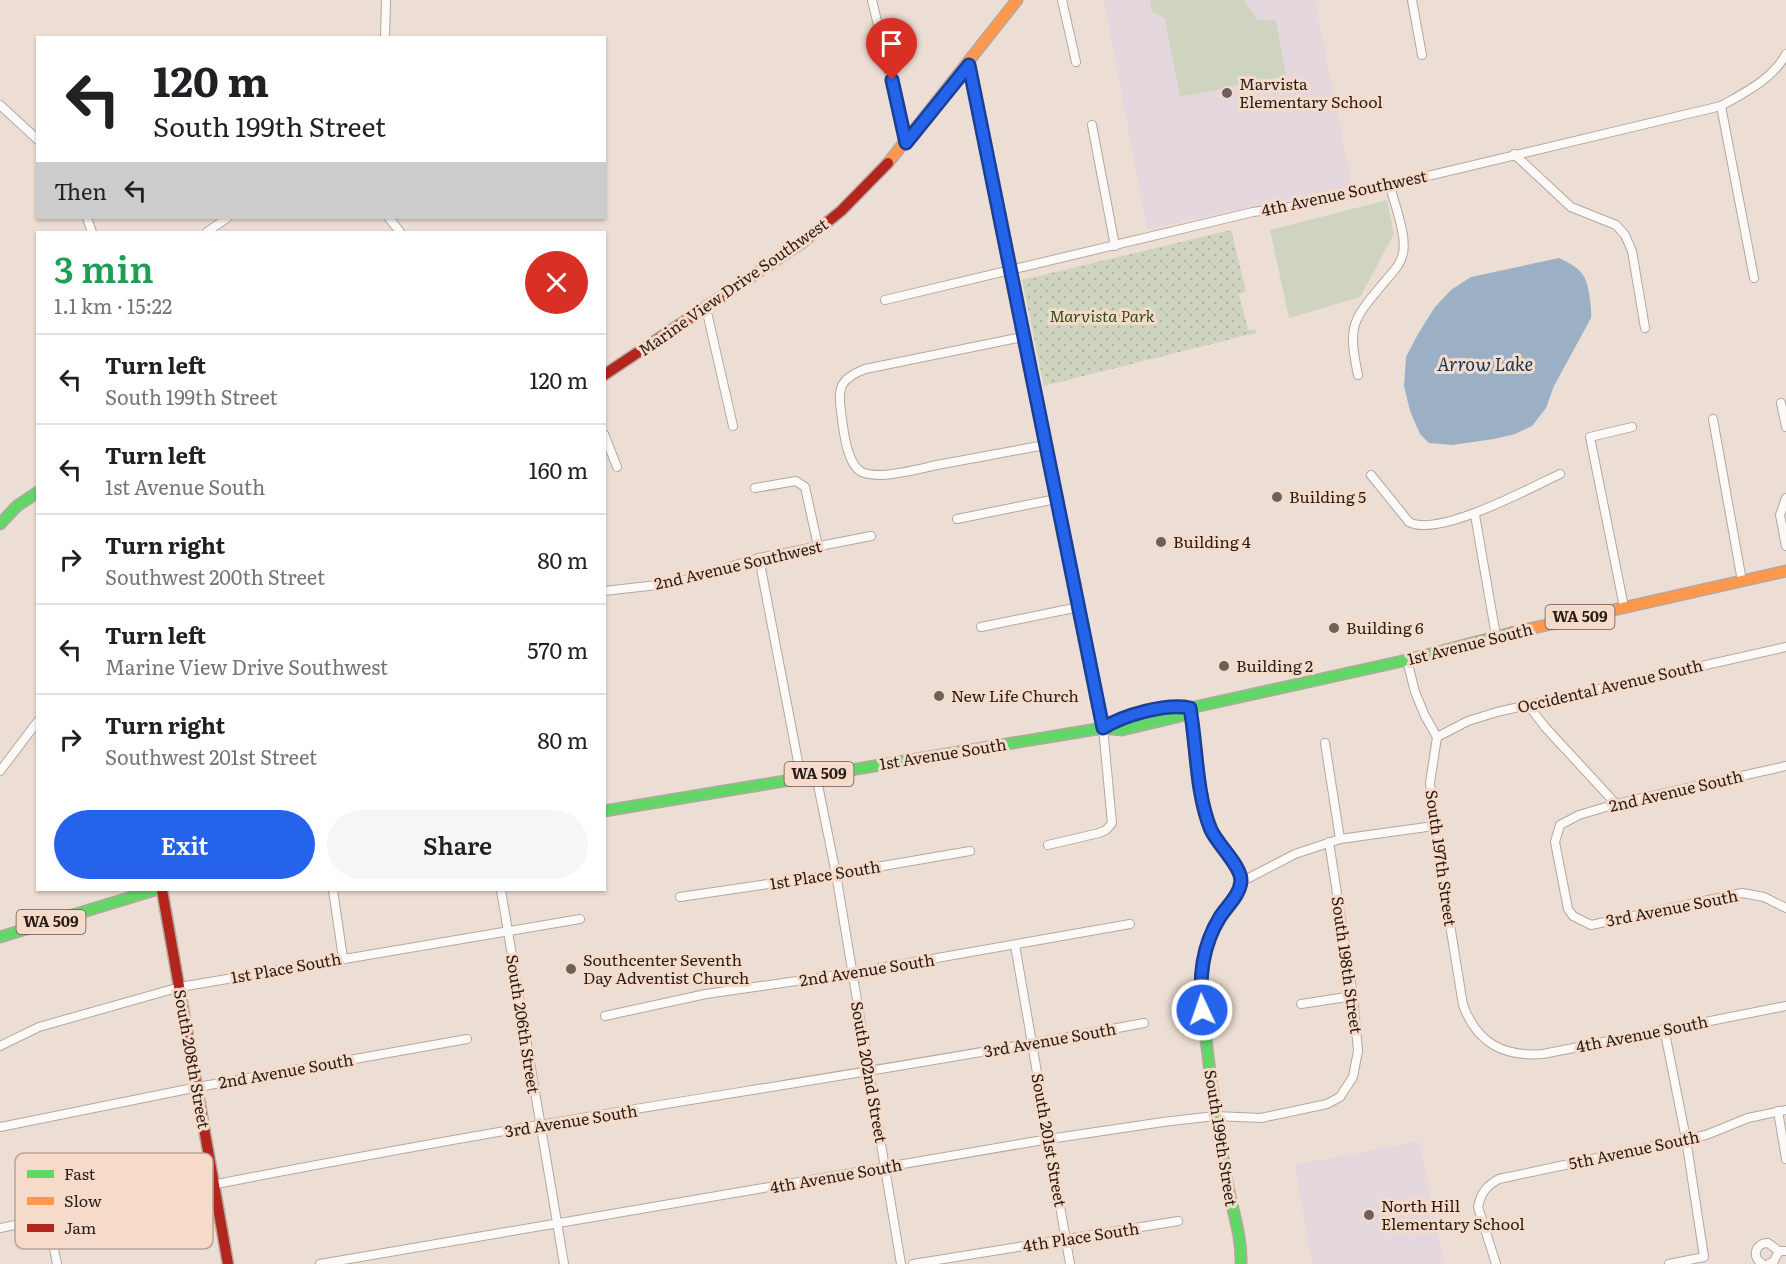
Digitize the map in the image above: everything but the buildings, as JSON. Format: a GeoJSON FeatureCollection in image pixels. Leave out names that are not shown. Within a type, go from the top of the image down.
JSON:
{"type":"FeatureCollection","features":[{"type":"Feature","properties":{"kind":"street"},"geometry":{"type":"LineString","coordinates":[[385,36],[386,0]]}},
{"type":"Feature","properties":{"kind":"street"},"geometry":{"type":"LineString","coordinates":[[872,0],[906,143]]}},
{"type":"Feature","properties":{"kind":"street","name":"Marine View Drive Southwest"},"geometry":{"type":"LineString","coordinates":[[606,374],[803,242],[875,180],[969,65],[1017,0]]}},
{"type":"Feature","properties":{"kind":"street"},"geometry":{"type":"LineString","coordinates":[[1062,0],[1076,62]]}},
{"type":"Feature","properties":{"kind":"street"},"geometry":{"type":"LineString","coordinates":[[1412,0],[1422,55]]}},
{"type":"Feature","properties":{"kind":"street","name":"4th Avenue Southwest"},"geometry":{"type":"LineString","coordinates":[[885,300],[1253,212],[1297,206],[1390,185],[1721,105],[1760,83],[1786,54]]}},
{"type":"Feature","properties":{"kind":"street"},"geometry":{"type":"LineString","coordinates":[[969,65],[1022,337],[1103,728],[1112,823],[1106,830],[1099,833],[1048,845]]}},
{"type":"Feature","properties":{"kind":"street"},"geometry":{"type":"LineString","coordinates":[[0,105],[36,138]]}},
{"type":"Feature","properties":{"kind":"street"},"geometry":{"type":"LineString","coordinates":[[1721,105],[1754,278]]}},
{"type":"Feature","properties":{"kind":"street"},"geometry":{"type":"LineString","coordinates":[[1092,125],[1114,246]]}},
{"type":"Feature","properties":{"kind":"street"},"geometry":{"type":"LineString","coordinates":[[1514,154],[1571,207],[1616,225],[1625,235],[1632,251],[1645,328]]}},
{"type":"Feature","properties":{"kind":"street"},"geometry":{"type":"LineString","coordinates":[[1358,375],[1352,347],[1356,319],[1362,308],[1400,264],[1404,252],[1403,237],[1390,185]]}},
{"type":"Feature","properties":{"kind":"street"},"geometry":{"type":"LineString","coordinates":[[208,231],[226,219]]}},
{"type":"Feature","properties":{"kind":"street"},"geometry":{"type":"LineString","coordinates":[[390,219],[399,231]]}},
{"type":"Feature","properties":{"kind":"street"},"geometry":{"type":"LineString","coordinates":[[706,308],[733,426]]}},
{"type":"Feature","properties":{"kind":"street"},"geometry":{"type":"LineString","coordinates":[[1022,337],[865,369],[852,374],[844,381],[839,399],[849,453],[861,472],[870,475],[891,474],[1045,445]]}},
{"type":"Feature","properties":{"kind":"street"},"geometry":{"type":"LineString","coordinates":[[1781,403],[1786,427]]}},
{"type":"Feature","properties":{"kind":"street"},"geometry":{"type":"LineString","coordinates":[[1713,419],[1742,581]]}},
{"type":"Feature","properties":{"kind":"street"},"geometry":{"type":"LineString","coordinates":[[1624,607],[1590,437],[1632,427]]}},
{"type":"Feature","properties":{"kind":"street"},"geometry":{"type":"LineString","coordinates":[[606,439],[618,467]]}},
{"type":"Feature","properties":{"kind":"street"},"geometry":{"type":"LineString","coordinates":[[1371,475],[1409,522],[1425,526],[1475,515],[1560,474]]}},
{"type":"Feature","properties":{"kind":"street"},"geometry":{"type":"LineString","coordinates":[[755,488],[796,481],[802,484],[805,487],[818,546]]}},
{"type":"Feature","properties":{"kind":"street"},"geometry":{"type":"LineString","coordinates":[[0,524],[17,506],[36,493]]}},
{"type":"Feature","properties":{"kind":"street"},"geometry":{"type":"LineString","coordinates":[[1786,498],[1780,515],[1786,546]]}},
{"type":"Feature","properties":{"kind":"street"},"geometry":{"type":"LineString","coordinates":[[957,519],[1056,499]]}},
{"type":"Feature","properties":{"kind":"street"},"geometry":{"type":"LineString","coordinates":[[1475,515],[1496,636]]}},
{"type":"Feature","properties":{"kind":"street","name":"2nd Avenue Southwest"},"geometry":{"type":"LineString","coordinates":[[606,591],[675,583],[759,558],[872,536]]}},
{"type":"Feature","properties":{"kind":"street"},"geometry":{"type":"LineString","coordinates":[[759,558],[801,777]]}},
{"type":"Feature","properties":{"kind":"street","name":"1st Avenue South"},"geometry":{"type":"LineString","coordinates":[[606,811],[1103,728],[1122,730],[1181,716],[1190,708],[1407,660],[1496,636],[1786,571]]}},
{"type":"Feature","properties":{"kind":"street"},"geometry":{"type":"LineString","coordinates":[[981,627],[1079,607]]}},
{"type":"Feature","properties":{"kind":"street","name":"Occidental Avenue South"},"geometry":{"type":"LineString","coordinates":[[1437,737],[1468,721],[1528,705],[1786,647]]}},
{"type":"Feature","properties":{"kind":"street"},"geometry":{"type":"LineString","coordinates":[[1407,660],[1418,700],[1437,737]]}},
{"type":"Feature","properties":{"kind":"street"},"geometry":{"type":"LineString","coordinates":[[1528,705],[1545,728],[1616,804]]}},
{"type":"Feature","properties":{"kind":"street"},"geometry":{"type":"LineString","coordinates":[[1190,708],[1208,822],[1216,840],[1238,869],[1241,882],[1295,854],[1329,842],[1434,826]]}},
{"type":"Feature","properties":{"kind":"street"},"geometry":{"type":"LineString","coordinates":[[0,771],[36,724]]}},
{"type":"Feature","properties":{"kind":"street","name":"South 197th Street"},"geometry":{"type":"LineString","coordinates":[[1437,737],[1430,783],[1434,826],[1463,1005],[1468,1020],[1476,1032],[1499,1047]]}},
{"type":"Feature","properties":{"kind":"street"},"geometry":{"type":"LineString","coordinates":[[1325,743],[1340,839]]}},
{"type":"Feature","properties":{"kind":"street","name":"2nd Avenue South"},"geometry":{"type":"LineString","coordinates":[[1591,925],[1573,916],[1568,909],[1554,842],[1560,825],[1579,815],[1616,804],[1786,766]]}},
{"type":"Feature","properties":{"kind":"street","name":"South 202nd Street"},"geometry":{"type":"LineString","coordinates":[[816,775],[836,874],[901,1264]]}},
{"type":"Feature","properties":{"kind":"street","name":"South 198th Street"},"geometry":{"type":"LineString","coordinates":[[1329,842],[1353,996],[1358,1051],[1356,1066],[1347,1087]]}},
{"type":"Feature","properties":{"kind":"street","name":"1st Place South"},"geometry":{"type":"LineString","coordinates":[[680,897],[836,874],[970,850]]}},
{"type":"Feature","properties":{"kind":"street","name":"South 199th Street"},"geometry":{"type":"LineString","coordinates":[[1241,882],[1237,893],[1215,926],[1201,972],[1204,1029],[1215,1116],[1239,1239],[1241,1264]]}},
{"type":"Feature","properties":{"kind":"street","name":"WA 509"},"geometry":{"type":"LineString","coordinates":[[0,937],[152,891]]}},
{"type":"Feature","properties":{"kind":"street","name":"South 208th Street"},"geometry":{"type":"LineString","coordinates":[[162,891],[209,1153]]}},
{"type":"Feature","properties":{"kind":"street"},"geometry":{"type":"LineString","coordinates":[[333,891],[343,958]]}},
{"type":"Feature","properties":{"kind":"street","name":"South 206th Street"},"geometry":{"type":"LineString","coordinates":[[501,891],[564,1264]]}},
{"type":"Feature","properties":{"kind":"street","name":"3rd Avenue South"},"geometry":{"type":"LineString","coordinates":[[1591,925],[1742,893],[1764,897],[1786,908]]}},
{"type":"Feature","properties":{"kind":"street","name":"1st Place South"},"geometry":{"type":"LineString","coordinates":[[0,1046],[39,1028],[180,987],[580,919]]}},
{"type":"Feature","properties":{"kind":"street","name":"2nd Avenue South"},"geometry":{"type":"LineString","coordinates":[[605,1017],[705,994],[852,973],[1130,924]]}},
{"type":"Feature","properties":{"kind":"street","name":"South 201st Street"},"geometry":{"type":"LineString","coordinates":[[1015,945],[1071,1264]]}},
{"type":"Feature","properties":{"kind":"street"},"geometry":{"type":"LineString","coordinates":[[1300,1004],[1353,996]]}},
{"type":"Feature","properties":{"kind":"street","name":"4th Avenue South"},"geometry":{"type":"LineString","coordinates":[[1499,1047],[1526,1055],[1544,1054],[1664,1028],[1786,1006]]}},
{"type":"Feature","properties":{"kind":"street","name":"3rd Avenue South"},"geometry":{"type":"LineString","coordinates":[[214,1183],[540,1125],[869,1072],[1144,1023]]}},
{"type":"Feature","properties":{"kind":"street"},"geometry":{"type":"LineString","coordinates":[[1664,1028],[1686,1139],[1704,1257],[1669,1264]]}},
{"type":"Feature","properties":{"kind":"street","name":"2nd Avenue South"},"geometry":{"type":"LineString","coordinates":[[0,1127],[198,1087],[467,1039]]}},
{"type":"Feature","properties":{"kind":"street","name":"4th Avenue South"},"geometry":{"type":"LineString","coordinates":[[320,1264],[1049,1139],[1215,1116],[1261,1118],[1327,1104],[1340,1097],[1347,1087]]}},
{"type":"Feature","properties":{"kind":"street"},"geometry":{"type":"LineString","coordinates":[[1782,1111],[1786,1159]]}},
{"type":"Feature","properties":{"kind":"street","name":"5th Avenue South"},"geometry":{"type":"LineString","coordinates":[[1496,1264],[1478,1207],[1484,1190],[1498,1179],[1686,1139],[1748,1118],[1782,1111]]}},
{"type":"Feature","properties":{"kind":"street","name":"South 208th Street"},"geometry":{"type":"LineString","coordinates":[[213,1177],[228,1264]]}},
{"type":"Feature","properties":{"kind":"street","name":"4th Place South"},"geometry":{"type":"LineString","coordinates":[[913,1264],[1178,1221]]}},
{"type":"Feature","properties":{"kind":"street","name":"3rd Avenue South"},"geometry":{"type":"LineString","coordinates":[[0,1228],[15,1225]]}},
{"type":"Feature","properties":{"kind":"street"},"geometry":{"type":"LineString","coordinates":[[1763,1264],[1758,1262],[1755,1256],[1757,1248],[1761,1244],[1768,1243],[1783,1251],[1769,1264]]}},
{"type":"Feature","properties":{"kind":"street"},"geometry":{"type":"LineString","coordinates":[[54,1249],[57,1264]]}},
{"type":"Feature","properties":{"kind":"shaded area","name":"Marvista Elementary School"},"geometry":{"type":"Polygon","coordinates":[[[1104,0],[1315,0],[1352,186],[1147,229],[1104,0]]]}},
{"type":"Feature","properties":{"kind":"shaded area","name":"North Hill Elementary School"},"geometry":{"type":"Polygon","coordinates":[[[1419,1141],[1444,1264],[1312,1264],[1295,1165],[1419,1141]]]}},
{"type":"Feature","properties":{"kind":"green space"},"geometry":{"type":"Polygon","coordinates":[[[1150,0],[1244,0],[1258,20],[1276,20],[1286,76],[1180,97],[1165,19],[1152,11],[1150,0]]]}},
{"type":"Feature","properties":{"kind":"green space"},"geometry":{"type":"Polygon","coordinates":[[[1387,200],[1394,234],[1360,297],[1289,318],[1270,230],[1387,200]]]}},
{"type":"Feature","properties":{"kind":"green space","name":"Marvista Park"},"geometry":{"type":"Polygon","coordinates":[[[1231,230],[1246,291],[1239,294],[1248,330],[1255,329],[1256,333],[1044,386],[1022,280],[1231,230]]]}},
{"type":"Feature","properties":{"kind":"water","name":"Arrow Lake"},"geometry":{"type":"Polygon","coordinates":[[[1559,258],[1575,267],[1585,279],[1590,296],[1591,318],[1554,386],[1546,408],[1532,426],[1515,434],[1452,445],[1429,443],[1420,434],[1410,411],[1404,386],[1406,357],[1435,307],[1451,290],[1471,277],[1559,258]]]}},
{"type":"Feature","properties":{"kind":"traffic: fast"},"geometry":{"type":"LineString","coordinates":[[0,524],[17,506],[36,493]]}},
{"type":"Feature","properties":{"kind":"traffic: fast"},"geometry":{"type":"LineString","coordinates":[[1103,728],[1145,712],[1179,707],[1190,708],[1407,660],[1511,633]]}},
{"type":"Feature","properties":{"kind":"traffic: fast"},"geometry":{"type":"LineString","coordinates":[[606,811],[1103,728],[1122,730],[1181,716],[1190,708]]}},
{"type":"Feature","properties":{"kind":"traffic: fast"},"geometry":{"type":"LineString","coordinates":[[0,937],[152,891]]}},
{"type":"Feature","properties":{"kind":"traffic: fast"},"geometry":{"type":"LineString","coordinates":[[1236,894],[1216,926],[1207,946],[1201,987],[1214,1105],[1239,1235],[1241,1264]]}},
{"type":"Feature","properties":{"kind":"traffic: slow"},"geometry":{"type":"LineString","coordinates":[[888,163],[1017,0]]}},
{"type":"Feature","properties":{"kind":"traffic: slow"},"geometry":{"type":"LineString","coordinates":[[1511,633],[1786,571]]}},
{"type":"Feature","properties":{"kind":"traffic: jam"},"geometry":{"type":"LineString","coordinates":[[606,374],[803,242],[841,211],[888,163]]}},
{"type":"Feature","properties":{"kind":"traffic: jam"},"geometry":{"type":"LineString","coordinates":[[1190,708],[1201,801],[1211,830],[1237,869],[1239,885],[1236,894]]}},
{"type":"Feature","properties":{"kind":"traffic: jam"},"geometry":{"type":"LineString","coordinates":[[162,891],[208,1153]]}},
{"type":"Feature","properties":{"kind":"traffic: jam"},"geometry":{"type":"LineString","coordinates":[[213,1179],[228,1264]]}},
{"type":"Feature","properties":{"kind":"place","name":"Marvista Elementary School"},"geometry":{"type":"Point","coordinates":[1227,93]}},
{"type":"Feature","properties":{"kind":"place","name":"Building 5"},"geometry":{"type":"Point","coordinates":[1277,497]}},
{"type":"Feature","properties":{"kind":"place","name":"Building 4"},"geometry":{"type":"Point","coordinates":[1161,542]}},
{"type":"Feature","properties":{"kind":"place","name":"Building 6"},"geometry":{"type":"Point","coordinates":[1334,628]}},
{"type":"Feature","properties":{"kind":"place","name":"Building 2"},"geometry":{"type":"Point","coordinates":[1224,666]}},
{"type":"Feature","properties":{"kind":"place","name":"New Life Church"},"geometry":{"type":"Point","coordinates":[939,696]}},
{"type":"Feature","properties":{"kind":"place","name":"Southcenter Seventh Day Adventist Church"},"geometry":{"type":"Point","coordinates":[571,969]}},
{"type":"Feature","properties":{"kind":"place","name":"North Hill Elementary School"},"geometry":{"type":"Point","coordinates":[1369,1215]}},
{"type":"Feature","properties":{"kind":"route"},"geometry":{"type":"LineString","coordinates":[[892,80],[906,143],[969,65],[1022,337],[1103,728],[1119,718],[1179,706],[1190,708],[1208,822],[1216,840],[1238,869],[1241,882],[1237,893],[1210,936],[1201,972],[1202,1010]]}}]}
